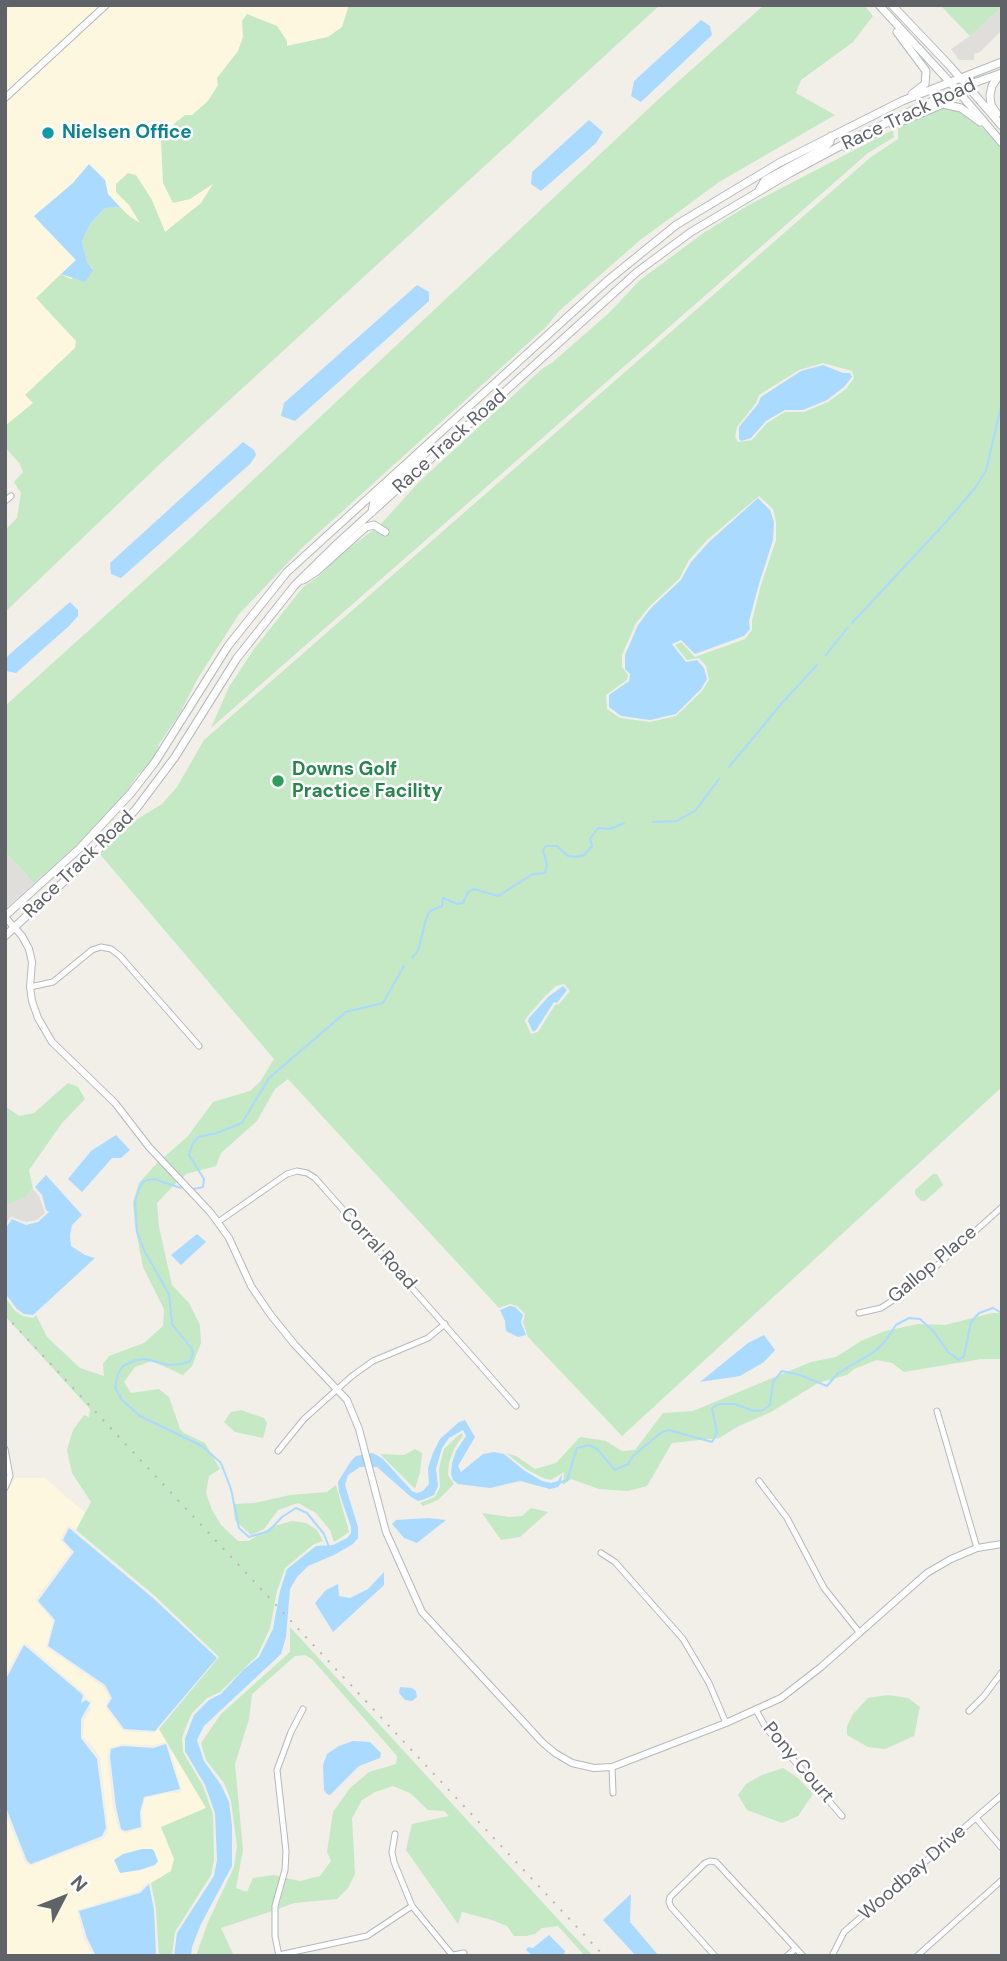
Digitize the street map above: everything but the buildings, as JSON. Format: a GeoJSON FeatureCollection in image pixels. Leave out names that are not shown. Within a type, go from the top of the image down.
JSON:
{"type":"FeatureCollection","features":[{"type":"Feature","properties":{"kind":"main road"},"geometry":{"type":"LineString","coordinates":[[873,5],[923,63],[926,71],[923,86],[902,101]]}},
{"type":"Feature","properties":{"kind":"main road"},"geometry":{"type":"LineString","coordinates":[[879,5],[1002,143]]}},
{"type":"Feature","properties":{"kind":"main road"},"geometry":{"type":"LineString","coordinates":[[892,5],[1002,126]]}},
{"type":"Feature","properties":{"kind":"main road","name":"Race Track Road"},"geometry":{"type":"LineString","coordinates":[[5,916],[80,848],[131,793],[155,762],[228,646],[288,572],[607,281],[657,239],[747,181],[902,101],[1002,62]]}},
{"type":"Feature","properties":{"kind":"main road"},"geometry":{"type":"LineString","coordinates":[[1001,74],[990,89],[990,100],[992,108],[1002,120]]}},
{"type":"Feature","properties":{"kind":"main road","name":"Race Track Road"},"geometry":{"type":"LineString","coordinates":[[5,936],[101,847],[136,809],[175,757],[237,658],[296,583],[638,272],[691,232],[759,190],[838,147],[965,86],[1001,74]]}},
{"type":"Feature","properties":{"kind":"main road"},"geometry":{"type":"LineString","coordinates":[[838,147],[854,144],[943,104],[961,108],[987,127]]}},
{"type":"Feature","properties":{"kind":"main road"},"geometry":{"type":"LineString","coordinates":[[759,190],[765,180],[824,148],[830,142],[831,136]]}},
{"type":"Feature","properties":{"kind":"main road"},"geometry":{"type":"LineString","coordinates":[[818,158],[829,156],[833,160]]}},
{"type":"Feature","properties":{"kind":"main road"},"geometry":{"type":"LineString","coordinates":[[372,512],[374,501],[425,454],[435,437]]}},
{"type":"Feature","properties":{"kind":"main road"},"geometry":{"type":"LineString","coordinates":[[296,583],[317,571],[366,527],[374,525],[385,532]]}},
{"type":"Feature","properties":{"kind":"street"},"geometry":{"type":"LineString","coordinates":[[5,98],[106,5]]}},
{"type":"Feature","properties":{"kind":"street"},"geometry":{"type":"LineString","coordinates":[[5,501],[11,496]]}},
{"type":"Feature","properties":{"kind":"street"},"geometry":{"type":"LineString","coordinates":[[5,916],[26,942],[30,955],[30,987],[34,1009],[52,1042],[115,1103],[149,1147],[218,1222],[251,1286],[270,1314],[303,1354],[338,1388],[354,1414],[386,1532],[422,1612],[555,1753],[572,1763],[594,1768],[612,1767],[756,1710],[781,1698],[821,1667],[927,1573],[977,1548],[1002,1545]]}},
{"type":"Feature","properties":{"kind":"street"},"geometry":{"type":"LineString","coordinates":[[30,987],[52,982],[92,950],[101,947],[111,949],[199,1046]]}},
{"type":"Feature","properties":{"kind":"street","name":"Corral Road"},"geometry":{"type":"LineString","coordinates":[[218,1222],[287,1174],[298,1171],[307,1173],[516,1406]]}},
{"type":"Feature","properties":{"kind":"street","name":"Gallop Place"},"geometry":{"type":"LineString","coordinates":[[859,1313],[881,1308],[914,1287],[1002,1207]]}},
{"type":"Feature","properties":{"kind":"street"},"geometry":{"type":"LineString","coordinates":[[278,1451],[304,1419],[373,1361],[428,1338],[445,1324]]}},
{"type":"Feature","properties":{"kind":"street"},"geometry":{"type":"LineString","coordinates":[[937,1411],[977,1548]]}},
{"type":"Feature","properties":{"kind":"street"},"geometry":{"type":"LineString","coordinates":[[5,1448],[10,1476],[5,1488]]}},
{"type":"Feature","properties":{"kind":"street"},"geometry":{"type":"LineString","coordinates":[[759,1481],[787,1518],[824,1588],[859,1632]]}},
{"type":"Feature","properties":{"kind":"street"},"geometry":{"type":"LineString","coordinates":[[601,1553],[615,1562],[683,1639],[705,1673],[726,1723]]}},
{"type":"Feature","properties":{"kind":"street"},"geometry":{"type":"LineString","coordinates":[[969,1711],[1002,1672]]}},
{"type":"Feature","properties":{"kind":"street"},"geometry":{"type":"LineString","coordinates":[[303,1709],[277,1770],[286,1851],[285,1870],[275,1906],[275,1936],[279,1955],[367,1936],[412,1906]]}},
{"type":"Feature","properties":{"kind":"street","name":"Pony Court"},"geometry":{"type":"LineString","coordinates":[[756,1710],[766,1728],[842,1815]]}},
{"type":"Feature","properties":{"kind":"street"},"geometry":{"type":"LineString","coordinates":[[612,1767],[613,1793]]}},
{"type":"Feature","properties":{"kind":"street","name":"Woodbay Drive"},"geometry":{"type":"LineString","coordinates":[[832,1956],[845,1932],[1002,1795]]}},
{"type":"Feature","properties":{"kind":"street"},"geometry":{"type":"LineString","coordinates":[[976,1818],[1002,1848]]}},
{"type":"Feature","properties":{"kind":"street"},"geometry":{"type":"LineString","coordinates":[[395,1834],[392,1852],[394,1862],[412,1906],[453,1956],[464,1953]]}},
{"type":"Feature","properties":{"kind":"street"},"geometry":{"type":"LineString","coordinates":[[715,1956],[671,1908],[669,1902],[670,1897],[710,1861],[716,1862],[803,1956]]}},
{"type":"Feature","properties":{"kind":"street"},"geometry":{"type":"LineString","coordinates":[[917,1956],[1002,1881]]}},
{"type":"Feature","properties":{"kind":"street"},"geometry":{"type":"LineString","coordinates":[[787,1956],[795,1948]]}},
{"type":"Feature","properties":{"kind":"shaded area"},"geometry":{"type":"Polygon","coordinates":[[[12,5],[102,5],[5,94],[5,12],[12,5]]]}},
{"type":"Feature","properties":{"kind":"shaded area"},"geometry":{"type":"Polygon","coordinates":[[[110,5],[349,5],[342,27],[327,37],[286,46],[277,26],[247,14],[242,21],[243,37],[238,51],[217,78],[218,85],[208,101],[192,116],[190,199],[214,183],[201,203],[165,232],[160,218],[116,191],[141,224],[129,216],[108,194],[105,180],[80,173],[73,183],[34,217],[76,261],[76,341],[75,348],[26,395],[33,403],[5,426],[5,102],[110,5]]]}},
{"type":"Feature","properties":{"kind":"shaded area"},"geometry":{"type":"Polygon","coordinates":[[[1002,7],[1002,30],[980,52],[974,54],[974,60],[959,60],[951,49],[1002,7]]]}},
{"type":"Feature","properties":{"kind":"shaded area"},"geometry":{"type":"Polygon","coordinates":[[[5,852],[34,883],[5,909],[5,852]]]}},
{"type":"Feature","properties":{"kind":"shaded area"},"geometry":{"type":"Polygon","coordinates":[[[33,1189],[39,1196],[45,1213],[37,1220],[26,1222],[11,1217],[5,1224],[5,1203],[24,1198],[33,1189]]]}},
{"type":"Feature","properties":{"kind":"shaded area"},"geometry":{"type":"Polygon","coordinates":[[[16,1478],[45,1478],[85,1513],[76,1530],[67,1527],[60,1540],[71,1552],[35,1600],[53,1621],[46,1647],[103,1687],[109,1698],[105,1707],[123,1731],[154,1733],[159,1729],[166,1742],[153,1745],[122,1744],[109,1748],[107,1758],[113,1807],[119,1830],[126,1833],[143,1828],[142,1811],[145,1798],[182,1791],[170,1749],[206,1808],[161,1827],[174,1859],[171,1871],[151,1883],[148,1882],[139,1891],[77,1910],[84,1939],[93,1956],[5,1956],[5,1812],[25,1863],[30,1866],[103,1839],[108,1833],[100,1758],[83,1737],[84,1720],[92,1701],[26,1643],[19,1649],[5,1676],[5,1494],[16,1478]]]}},
{"type":"Feature","properties":{"kind":"green space"},"geometry":{"type":"Polygon","coordinates":[[[349,5],[660,5],[162,462],[5,612],[5,530],[17,518],[21,493],[14,482],[23,472],[20,464],[5,447],[5,426],[33,403],[25,395],[75,348],[76,341],[36,298],[61,274],[71,279],[93,269],[87,262],[82,242],[90,224],[105,208],[120,207],[140,223],[129,205],[116,192],[116,184],[128,173],[136,175],[152,200],[165,232],[201,203],[213,184],[190,199],[173,203],[163,183],[161,141],[176,122],[185,115],[192,115],[208,101],[218,85],[217,78],[238,51],[243,37],[242,21],[247,14],[277,26],[287,41],[287,46],[328,37],[342,27],[349,5]]]}},
{"type":"Feature","properties":{"kind":"green space"},"geometry":{"type":"Polygon","coordinates":[[[764,5],[864,5],[873,16],[853,42],[801,80],[796,93],[835,115],[719,182],[639,241],[559,311],[546,327],[303,547],[239,614],[198,678],[145,771],[139,773],[123,797],[86,837],[34,883],[5,852],[5,706],[188,541],[662,96],[764,5]]]}},
{"type":"Feature","properties":{"kind":"green space"},"geometry":{"type":"Polygon","coordinates":[[[940,5],[1002,5],[1002,7],[970,36],[940,5]]]}},
{"type":"Feature","properties":{"kind":"green space"},"geometry":{"type":"Polygon","coordinates":[[[949,107],[962,112],[986,131],[1002,150],[1002,1087],[622,1436],[528,1337],[523,1322],[525,1314],[517,1306],[510,1304],[499,1308],[288,1079],[275,1089],[257,1121],[221,1153],[216,1166],[186,1174],[182,1178],[163,1158],[188,1136],[213,1102],[250,1091],[260,1082],[274,1059],[99,853],[131,823],[162,804],[177,787],[204,740],[871,157],[898,139],[898,128],[937,108],[949,107]],[[823,363],[799,370],[759,395],[737,427],[735,437],[738,442],[752,440],[767,423],[785,412],[804,412],[828,402],[846,389],[854,378],[852,371],[823,363]],[[759,496],[707,540],[689,560],[679,579],[636,623],[622,655],[622,667],[628,675],[627,680],[606,695],[607,709],[620,718],[650,722],[676,716],[702,691],[709,680],[706,666],[699,658],[687,660],[675,645],[681,642],[695,657],[745,639],[752,630],[761,585],[776,540],[773,509],[759,496]],[[564,984],[556,986],[527,1017],[525,1021],[531,1034],[538,1032],[555,1005],[570,991],[564,984]]]}},
{"type":"Feature","properties":{"kind":"green space"},"geometry":{"type":"Polygon","coordinates":[[[893,130],[894,137],[868,153],[211,728],[229,687],[254,649],[303,587],[375,529],[386,536],[389,531],[380,525],[419,482],[542,369],[609,313],[640,280],[705,232],[747,206],[893,130]]]}},
{"type":"Feature","properties":{"kind":"green space"},"geometry":{"type":"Polygon","coordinates":[[[68,1083],[78,1087],[85,1099],[62,1123],[29,1170],[33,1189],[24,1198],[5,1203],[5,1106],[19,1116],[34,1113],[68,1083]]]}},
{"type":"Feature","properties":{"kind":"green space"},"geometry":{"type":"Polygon","coordinates":[[[158,1162],[177,1182],[157,1203],[159,1227],[172,1285],[189,1303],[200,1325],[201,1343],[192,1366],[183,1375],[152,1361],[135,1367],[124,1382],[131,1393],[159,1389],[169,1397],[180,1429],[205,1443],[220,1469],[209,1476],[206,1493],[221,1525],[238,1541],[249,1541],[271,1527],[292,1521],[306,1523],[317,1530],[323,1541],[314,1544],[285,1568],[277,1591],[270,1628],[257,1656],[220,1692],[207,1698],[192,1713],[187,1724],[182,1738],[183,1752],[203,1786],[213,1814],[214,1860],[211,1875],[175,1932],[172,1956],[159,1956],[156,1909],[151,1883],[171,1871],[174,1859],[161,1827],[206,1808],[159,1729],[219,1657],[155,1596],[76,1530],[91,1502],[72,1473],[67,1450],[73,1430],[84,1415],[89,1417],[90,1409],[5,1316],[5,1297],[15,1311],[23,1316],[33,1318],[36,1315],[47,1337],[80,1368],[104,1376],[103,1364],[109,1356],[144,1343],[163,1326],[164,1309],[143,1267],[133,1202],[139,1183],[158,1162]]]}},
{"type":"Feature","properties":{"kind":"green space"},"geometry":{"type":"Polygon","coordinates":[[[933,1174],[937,1174],[943,1185],[925,1201],[921,1201],[915,1190],[933,1174]]]}},
{"type":"Feature","properties":{"kind":"green space"},"geometry":{"type":"Polygon","coordinates":[[[1002,1313],[1002,1359],[981,1359],[904,1372],[892,1363],[877,1360],[854,1369],[847,1375],[818,1383],[771,1412],[719,1438],[672,1443],[647,1486],[628,1491],[599,1489],[571,1479],[563,1485],[564,1472],[551,1480],[543,1478],[506,1453],[516,1456],[535,1469],[556,1463],[580,1437],[606,1441],[622,1451],[635,1450],[663,1413],[693,1411],[811,1362],[836,1357],[861,1341],[885,1331],[918,1324],[945,1325],[1002,1313]]]}},
{"type":"Feature","properties":{"kind":"green space"},"geometry":{"type":"Polygon","coordinates":[[[241,1410],[264,1418],[267,1423],[263,1438],[235,1432],[224,1422],[231,1412],[241,1410]]]}},
{"type":"Feature","properties":{"kind":"green space"},"geometry":{"type":"Polygon","coordinates":[[[461,1433],[463,1435],[449,1463],[448,1475],[454,1484],[438,1500],[423,1506],[420,1503],[435,1497],[440,1487],[439,1469],[444,1449],[461,1433]]]}},
{"type":"Feature","properties":{"kind":"green space"},"geometry":{"type":"Polygon","coordinates":[[[415,1449],[422,1453],[415,1489],[380,1454],[404,1455],[415,1449]]]}},
{"type":"Feature","properties":{"kind":"green space"},"geometry":{"type":"Polygon","coordinates":[[[336,1485],[349,1532],[334,1542],[330,1530],[316,1513],[298,1503],[278,1510],[264,1529],[251,1535],[235,1520],[233,1504],[327,1492],[336,1485]]]}},
{"type":"Feature","properties":{"kind":"green space"},"geometry":{"type":"Polygon","coordinates":[[[531,1508],[548,1512],[520,1537],[501,1540],[482,1513],[522,1516],[531,1508]]]}},
{"type":"Feature","properties":{"kind":"green space"},"geometry":{"type":"Polygon","coordinates":[[[290,1627],[593,1956],[585,1956],[558,1926],[542,1928],[535,1934],[514,1936],[507,1926],[462,1912],[458,1924],[406,1850],[412,1824],[449,1816],[444,1811],[428,1810],[410,1793],[393,1786],[362,1800],[352,1818],[355,1874],[348,1888],[337,1899],[294,1903],[278,1909],[286,1878],[300,1881],[320,1876],[331,1861],[327,1852],[333,1812],[350,1788],[369,1772],[396,1764],[397,1756],[312,1659],[305,1655],[295,1656],[252,1694],[249,1719],[235,1764],[243,1850],[236,1888],[247,1892],[253,1878],[274,1875],[281,1877],[272,1911],[221,1928],[234,1956],[196,1956],[208,1922],[234,1867],[237,1846],[231,1801],[224,1783],[206,1760],[201,1743],[221,1714],[290,1652],[290,1627]]]}},
{"type":"Feature","properties":{"kind":"green space"},"geometry":{"type":"Polygon","coordinates":[[[888,1695],[908,1698],[920,1707],[914,1736],[885,1749],[868,1747],[847,1735],[847,1726],[853,1714],[868,1698],[888,1695]]]}},
{"type":"Feature","properties":{"kind":"green space"},"geometry":{"type":"Polygon","coordinates":[[[783,1768],[798,1778],[813,1794],[798,1816],[782,1823],[747,1810],[738,1795],[746,1784],[783,1768]]]}},
{"type":"Feature","properties":{"kind":"water"},"geometry":{"type":"Polygon","coordinates":[[[701,20],[710,26],[712,35],[641,102],[631,96],[634,81],[701,20]]]}},
{"type":"Feature","properties":{"kind":"water"},"geometry":{"type":"Polygon","coordinates":[[[589,120],[603,132],[596,143],[541,191],[531,184],[532,172],[589,120]]]}},
{"type":"Feature","properties":{"kind":"water"},"geometry":{"type":"Polygon","coordinates":[[[89,164],[105,180],[108,194],[120,207],[105,208],[90,224],[82,242],[87,262],[93,270],[85,282],[61,274],[76,260],[34,216],[73,183],[89,164]]]}},
{"type":"Feature","properties":{"kind":"water"},"geometry":{"type":"Polygon","coordinates":[[[417,285],[429,292],[429,301],[295,421],[281,416],[284,403],[417,285]]]}},
{"type":"Feature","properties":{"kind":"water"},"geometry":{"type":"Polygon","coordinates":[[[823,365],[850,373],[852,377],[827,400],[803,410],[785,410],[766,421],[751,438],[741,441],[739,439],[739,427],[761,397],[801,371],[823,365]]]}},
{"type":"Feature","properties":{"kind":"water"},"geometry":{"type":"Polygon","coordinates":[[[243,442],[254,450],[256,455],[250,464],[121,578],[111,574],[110,563],[243,442]]]}},
{"type":"Feature","properties":{"kind":"water"},"geometry":{"type":"Polygon","coordinates":[[[758,498],[770,510],[774,522],[773,540],[749,621],[750,629],[744,636],[695,654],[681,640],[672,644],[686,662],[697,660],[704,668],[707,679],[701,689],[676,714],[650,720],[621,716],[609,707],[609,695],[629,681],[630,674],[625,669],[625,655],[638,625],[651,608],[681,580],[691,562],[709,542],[758,498]]]}},
{"type":"Feature","properties":{"kind":"water"},"geometry":{"type":"Polygon","coordinates":[[[70,602],[78,610],[78,616],[69,626],[16,673],[6,671],[5,659],[70,602]]]}},
{"type":"Feature","properties":{"kind":"water"},"geometry":{"type":"Polygon","coordinates":[[[563,986],[567,990],[557,1003],[554,1002],[533,1032],[529,1018],[548,997],[563,986]]]}},
{"type":"Feature","properties":{"kind":"water"},"geometry":{"type":"Polygon","coordinates":[[[116,1135],[130,1150],[121,1158],[112,1158],[82,1192],[68,1179],[91,1151],[116,1135]]]}},
{"type":"Feature","properties":{"kind":"water"},"geometry":{"type":"Polygon","coordinates":[[[46,1175],[82,1215],[72,1225],[71,1246],[95,1258],[33,1315],[24,1314],[5,1293],[5,1229],[12,1219],[26,1225],[38,1222],[49,1212],[42,1195],[35,1187],[46,1175]]]}},
{"type":"Feature","properties":{"kind":"water"},"geometry":{"type":"Polygon","coordinates":[[[197,1234],[206,1242],[181,1265],[171,1255],[197,1234]]]}},
{"type":"Feature","properties":{"kind":"water"},"geometry":{"type":"Polygon","coordinates":[[[510,1306],[523,1315],[521,1322],[526,1335],[518,1337],[506,1331],[500,1310],[510,1306]]]}},
{"type":"Feature","properties":{"kind":"water"},"geometry":{"type":"Polygon","coordinates":[[[764,1335],[775,1350],[764,1362],[740,1376],[700,1382],[748,1343],[764,1335]]]}},
{"type":"Feature","properties":{"kind":"water"},"geometry":{"type":"Polygon","coordinates":[[[465,1420],[475,1437],[458,1466],[461,1472],[483,1454],[494,1452],[504,1454],[542,1481],[558,1481],[562,1474],[561,1483],[550,1489],[520,1481],[490,1488],[458,1484],[451,1474],[452,1463],[466,1436],[463,1430],[449,1438],[442,1448],[436,1469],[438,1486],[434,1495],[425,1499],[418,1501],[411,1497],[377,1467],[360,1467],[348,1475],[345,1485],[358,1527],[358,1538],[334,1555],[308,1566],[297,1577],[290,1589],[286,1637],[281,1654],[204,1726],[197,1740],[204,1761],[229,1802],[232,1866],[201,1924],[191,1956],[174,1956],[177,1933],[214,1876],[217,1860],[215,1813],[205,1785],[185,1751],[185,1739],[194,1715],[209,1700],[221,1694],[259,1657],[273,1629],[287,1569],[316,1546],[333,1545],[351,1533],[338,1482],[351,1461],[356,1456],[373,1453],[383,1459],[412,1491],[423,1491],[429,1484],[428,1468],[440,1439],[465,1420]]]}},
{"type":"Feature","properties":{"kind":"water"},"geometry":{"type":"Polygon","coordinates":[[[396,1520],[446,1520],[417,1543],[404,1538],[392,1524],[396,1520]]]}},
{"type":"Feature","properties":{"kind":"water"},"geometry":{"type":"Polygon","coordinates":[[[69,1528],[153,1598],[217,1658],[155,1731],[124,1729],[107,1706],[112,1698],[105,1685],[48,1646],[55,1620],[38,1601],[74,1552],[63,1540],[69,1528]]]}},
{"type":"Feature","properties":{"kind":"water"},"geometry":{"type":"Polygon","coordinates":[[[384,1572],[384,1585],[333,1632],[315,1603],[326,1590],[338,1584],[339,1596],[350,1598],[368,1589],[384,1572]]]}},
{"type":"Feature","properties":{"kind":"water"},"geometry":{"type":"Polygon","coordinates":[[[24,1645],[83,1695],[81,1703],[86,1700],[90,1703],[81,1719],[81,1738],[97,1759],[106,1828],[102,1836],[31,1864],[27,1861],[5,1805],[5,1681],[24,1645]]]}},
{"type":"Feature","properties":{"kind":"water"},"geometry":{"type":"Polygon","coordinates":[[[400,1687],[412,1688],[417,1697],[412,1701],[405,1700],[399,1693],[400,1687]]]}},
{"type":"Feature","properties":{"kind":"water"},"geometry":{"type":"Polygon","coordinates":[[[353,1741],[370,1742],[381,1753],[380,1758],[359,1766],[330,1795],[327,1794],[324,1790],[323,1765],[327,1754],[353,1741]]]}},
{"type":"Feature","properties":{"kind":"water"},"geometry":{"type":"Polygon","coordinates":[[[166,1744],[180,1789],[144,1797],[140,1812],[141,1827],[125,1831],[121,1829],[116,1807],[111,1749],[122,1746],[153,1748],[166,1744]]]}},
{"type":"Feature","properties":{"kind":"water"},"geometry":{"type":"Polygon","coordinates":[[[142,1849],[154,1851],[158,1861],[155,1865],[120,1873],[114,1860],[123,1854],[142,1849]]]}},
{"type":"Feature","properties":{"kind":"water"},"geometry":{"type":"Polygon","coordinates":[[[149,1884],[154,1910],[156,1956],[96,1956],[79,1911],[140,1893],[149,1884]]]}},
{"type":"Feature","properties":{"kind":"water"},"geometry":{"type":"Polygon","coordinates":[[[631,1894],[630,1922],[659,1956],[636,1956],[603,1920],[631,1894]]]}},
{"type":"Feature","properties":{"kind":"water"},"geometry":{"type":"Polygon","coordinates":[[[549,1935],[565,1951],[563,1956],[533,1956],[526,1950],[528,1947],[533,1948],[549,1935]]]}},
{"type":"Feature","properties":{"kind":"waterway"},"geometry":{"type":"LineString","coordinates":[[852,623],[975,488],[986,471],[1002,402]]}},
{"type":"Feature","properties":{"kind":"waterway"},"geometry":{"type":"LineString","coordinates":[[826,655],[848,627]]}},
{"type":"Feature","properties":{"kind":"waterway"},"geometry":{"type":"LineString","coordinates":[[729,767],[817,665]]}},
{"type":"Feature","properties":{"kind":"waterway"},"geometry":{"type":"LineString","coordinates":[[653,822],[677,821],[696,810],[719,779]]}},
{"type":"Feature","properties":{"kind":"waterway"},"geometry":{"type":"LineString","coordinates":[[412,958],[418,951],[430,911],[442,906],[443,898],[457,904],[463,903],[468,892],[474,889],[498,896],[533,874],[545,873],[547,865],[543,850],[546,846],[557,846],[568,856],[584,855],[592,846],[590,839],[598,828],[610,829],[624,823]]}},
{"type":"Feature","properties":{"kind":"waterway"},"geometry":{"type":"LineString","coordinates":[[194,1189],[203,1187],[204,1179],[189,1155],[198,1137],[242,1123],[269,1078],[346,1012],[383,1003],[404,966]]}},
{"type":"Feature","properties":{"kind":"waterway"},"geometry":{"type":"LineString","coordinates":[[181,1188],[154,1179],[144,1181],[135,1202],[137,1232],[169,1294],[172,1324],[193,1354],[190,1361],[181,1364],[136,1360],[123,1366],[115,1387],[122,1400],[140,1416],[202,1446],[221,1463],[231,1489],[239,1528],[249,1537],[269,1531],[282,1517],[296,1508],[307,1513],[324,1534],[329,1547]]}},
{"type":"Feature","properties":{"kind":"waterway"},"geometry":{"type":"LineString","coordinates":[[559,1483],[567,1480],[577,1448],[589,1445],[597,1449],[615,1470],[628,1464],[634,1455],[662,1432],[669,1430],[712,1442],[717,1433],[712,1408],[719,1404],[734,1404],[754,1411],[763,1410],[770,1405],[773,1382],[782,1371],[827,1386],[838,1373],[871,1354],[883,1344],[896,1325],[909,1318],[920,1319],[934,1332],[948,1352],[959,1360],[964,1356],[971,1322],[979,1313],[993,1308],[1002,1313]]}},
{"type":"Feature","properties":{"kind":"railway"},"geometry":{"type":"LineString","coordinates":[[5,1315],[604,1956]]}},
{"type":"Feature","properties":{"kind":"place","name":"Nielsen Office"},"geometry":{"type":"Point","coordinates":[48,133]}},
{"type":"Feature","properties":{"kind":"place","name":"Downs Golf Practice Facility"},"geometry":{"type":"Point","coordinates":[278,781]}}]}
